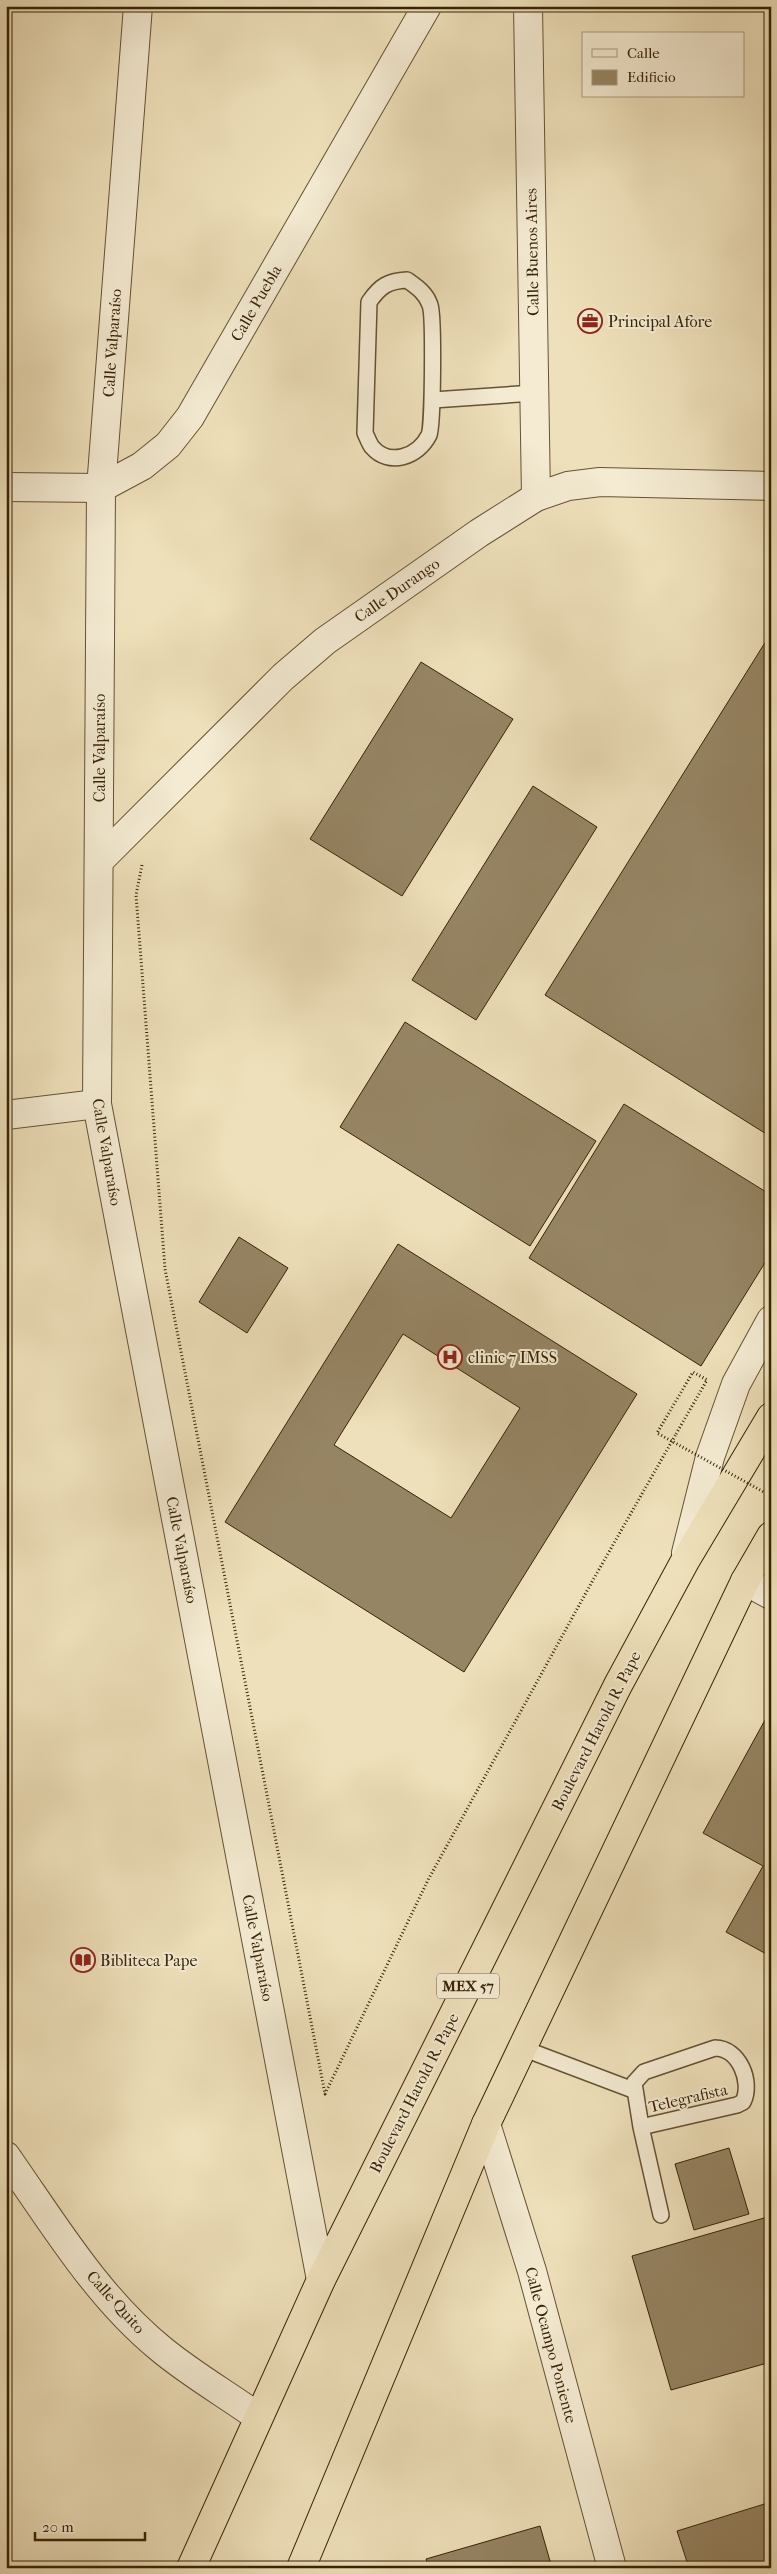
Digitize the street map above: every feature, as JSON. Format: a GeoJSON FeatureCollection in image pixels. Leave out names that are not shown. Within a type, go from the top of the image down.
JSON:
{"type":"FeatureCollection","features":[{"type":"Feature","properties":{"kind":"highway","name":"Boulevard Harold R. Pape"},"geometry":{"type":"LineString","coordinates":[[191,2568],[321,2280],[614,1694],[684,1561],[771,1417]]}},
{"type":"Feature","properties":{"kind":"highway"},"geometry":{"type":"LineString","coordinates":[[301,2568],[486,2124],[745,1581],[771,1536]]}},
{"type":"Feature","properties":{"kind":"street","name":"Calle Valparaíso"},"geometry":{"type":"LineString","coordinates":[[138,6],[101,488],[97,1104],[321,2280]]}},
{"type":"Feature","properties":{"kind":"street","name":"Calle Puebla"},"geometry":{"type":"LineString","coordinates":[[6,487],[101,488],[142,466],[168,445],[190,417],[427,6]]}},
{"type":"Feature","properties":{"kind":"street","name":"Calle Buenos Aires"},"geometry":{"type":"LineString","coordinates":[[528,6],[536,497]]}},
{"type":"Feature","properties":{"kind":"street","name":"Calle Durango"},"geometry":{"type":"LineString","coordinates":[[99,860],[283,677],[325,641],[478,533],[536,497],[568,486],[600,482],[771,486]]}},
{"type":"Feature","properties":{"kind":"street"},"geometry":{"type":"LineString","coordinates":[[6,1115],[97,1104]]}},
{"type":"Feature","properties":{"kind":"street"},"geometry":{"type":"LineString","coordinates":[[684,1561],[710,1457],[733,1393],[771,1320]]}},
{"type":"Feature","properties":{"kind":"street"},"geometry":{"type":"LineString","coordinates":[[771,1551],[745,1581],[771,1595]]}},
{"type":"Feature","properties":{"kind":"street","name":"Calle Ocampo Poniente"},"geometry":{"type":"LineString","coordinates":[[486,2124],[532,2271],[612,2568]]}},
{"type":"Feature","properties":{"kind":"street","name":"Calle Quito"},"geometry":{"type":"LineString","coordinates":[[6,2156],[80,2262],[122,2312],[161,2350],[258,2417]]}},
{"type":"Feature","properties":{"kind":"lane"},"geometry":{"type":"LineString","coordinates":[[407,280],[423,291],[431,306],[433,400],[430,434],[420,448],[405,458],[387,457],[373,447],[365,433],[369,302],[378,289],[391,281],[407,280]]}},
{"type":"Feature","properties":{"kind":"lane"},"geometry":{"type":"LineString","coordinates":[[433,400],[534,393]]}},
{"type":"Feature","properties":{"kind":"lane"},"geometry":{"type":"LineString","coordinates":[[522,2048],[633,2090],[661,2215]]}},
{"type":"Feature","properties":{"kind":"lane","name":"Telegrafista"},"geometry":{"type":"LineString","coordinates":[[633,2090],[637,2077],[644,2072],[715,2048],[723,2048],[737,2057],[747,2088],[743,2102],[737,2105],[641,2127]]}},
{"type":"Feature","properties":{"kind":"path"},"geometry":{"type":"LineString","coordinates":[[149,858],[142,865],[136,895],[165,1269],[325,2094],[428,1880],[588,1588],[676,1434],[707,1380],[693,1372],[657,1433],[771,1496]]}},
{"type":"Feature","properties":{"kind":"building"},"geometry":{"type":"Polygon","coordinates":[[[771,633],[771,1137],[545,995],[771,633]]]}},
{"type":"Feature","properties":{"kind":"building"},"geometry":{"type":"Polygon","coordinates":[[[421,662],[513,719],[402,896],[310,839],[421,662]]]}},
{"type":"Feature","properties":{"kind":"building"},"geometry":{"type":"Polygon","coordinates":[[[533,786],[597,827],[476,1020],[412,980],[533,786]]]}},
{"type":"Feature","properties":{"kind":"building"},"geometry":{"type":"Polygon","coordinates":[[[405,1022],[596,1141],[530,1246],[340,1127],[405,1022]]]}},
{"type":"Feature","properties":{"kind":"building"},"geometry":{"type":"Polygon","coordinates":[[[624,1104],[771,1195],[771,1253],[701,1366],[529,1258],[624,1104]]]}},
{"type":"Feature","properties":{"kind":"building"},"geometry":{"type":"Polygon","coordinates":[[[239,1237],[288,1268],[247,1333],[199,1302],[239,1237]]]}},
{"type":"Feature","properties":{"kind":"building"},"geometry":{"type":"Polygon","coordinates":[[[398,1244],[637,1394],[464,1672],[225,1522],[398,1244]],[[403,1334],[334,1445],[451,1518],[520,1408],[403,1334]]]}},
{"type":"Feature","properties":{"kind":"building"},"geometry":{"type":"Polygon","coordinates":[[[765,1720],[771,1723],[770,1956],[726,1932],[763,1866],[703,1833],[765,1720]]]}},
{"type":"Feature","properties":{"kind":"building"},"geometry":{"type":"Polygon","coordinates":[[[729,2148],[749,2214],[694,2230],[675,2164],[729,2148]]]}},
{"type":"Feature","properties":{"kind":"building"},"geometry":{"type":"Polygon","coordinates":[[[771,2216],[771,2362],[671,2390],[632,2256],[771,2216]]]}},
{"type":"Feature","properties":{"kind":"building"},"geometry":{"type":"Polygon","coordinates":[[[771,2502],[771,2568],[689,2568],[677,2531],[771,2502]]]}},
{"type":"Feature","properties":{"kind":"building"},"geometry":{"type":"Polygon","coordinates":[[[540,2526],[552,2568],[429,2568],[426,2559],[540,2526]]]}},
{"type":"Feature","properties":{"kind":"place","name":"Principal Afore"},"geometry":{"type":"Point","coordinates":[590,321]}},
{"type":"Feature","properties":{"kind":"place","name":"clinic 7 IMSS"},"geometry":{"type":"Point","coordinates":[450,1357]}},
{"type":"Feature","properties":{"kind":"place","name":"Bibliteca Pape"},"geometry":{"type":"Point","coordinates":[83,1960]}}]}
